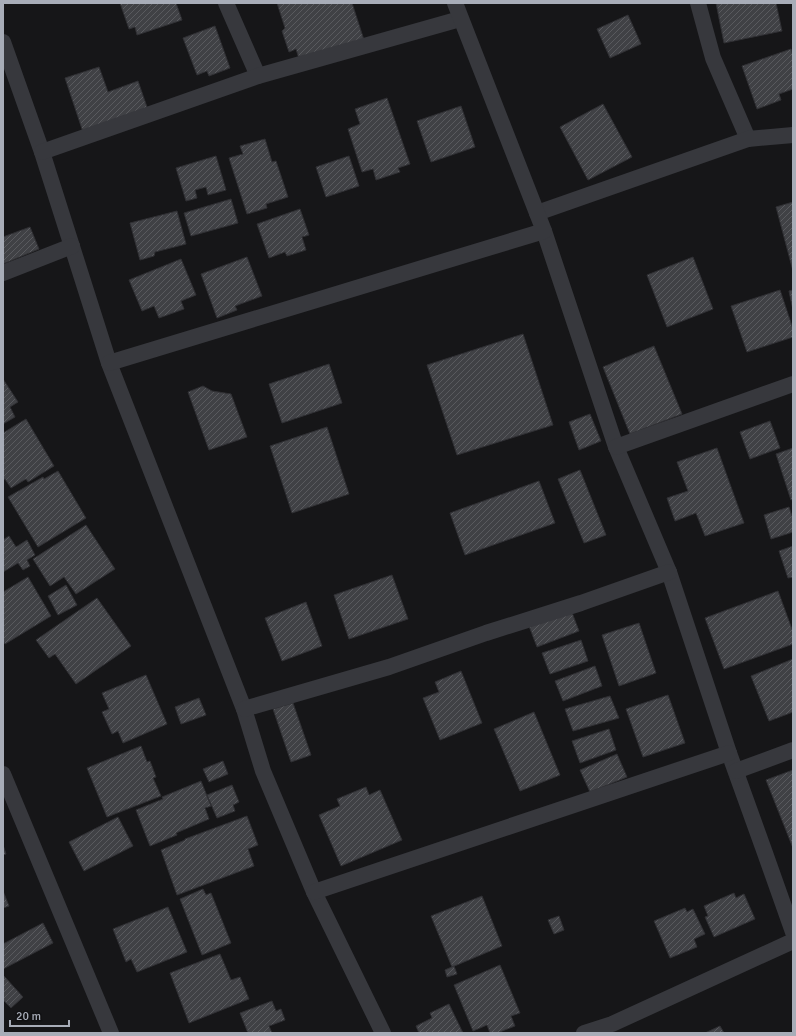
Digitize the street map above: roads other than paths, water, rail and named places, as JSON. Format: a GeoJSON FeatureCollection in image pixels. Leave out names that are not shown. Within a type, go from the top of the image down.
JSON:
{"type":"FeatureCollection","features":[{"type":"Feature","properties":{"kind":"street"},"geometry":{"type":"LineString","coordinates":[[226,3],[258,76]]}},
{"type":"Feature","properties":{"kind":"street"},"geometry":{"type":"LineString","coordinates":[[455,3],[460,19],[538,213],[616,447],[669,572],[729,753],[793,932]]}},
{"type":"Feature","properties":{"kind":"street"},"geometry":{"type":"LineString","coordinates":[[698,3],[713,58],[748,139]]}},
{"type":"Feature","properties":{"kind":"street"},"geometry":{"type":"LineString","coordinates":[[42,152],[258,76],[460,19]]}},
{"type":"Feature","properties":{"kind":"street"},"geometry":{"type":"LineString","coordinates":[[3,42],[42,152],[109,363],[244,709],[263,771],[314,892],[383,1033]]}},
{"type":"Feature","properties":{"kind":"street"},"geometry":{"type":"LineString","coordinates":[[538,213],[748,139],[793,135]]}},
{"type":"Feature","properties":{"kind":"street"},"geometry":{"type":"LineString","coordinates":[[109,363],[544,231]]}},
{"type":"Feature","properties":{"kind":"street"},"geometry":{"type":"LineString","coordinates":[[3,273],[72,246]]}},
{"type":"Feature","properties":{"kind":"street"},"geometry":{"type":"LineString","coordinates":[[616,447],[793,384]]}},
{"type":"Feature","properties":{"kind":"street"},"geometry":{"type":"LineString","coordinates":[[244,709],[390,667],[486,633],[581,603],[669,572]]}},
{"type":"Feature","properties":{"kind":"street"},"geometry":{"type":"LineString","coordinates":[[736,771],[793,750]]}},
{"type":"Feature","properties":{"kind":"street"},"geometry":{"type":"LineString","coordinates":[[314,892],[729,753]]}},
{"type":"Feature","properties":{"kind":"street"},"geometry":{"type":"LineString","coordinates":[[3,774],[111,1033]]}},
{"type":"Feature","properties":{"kind":"street"},"geometry":{"type":"LineString","coordinates":[[584,1033],[612,1024],[793,941]]}}]}
